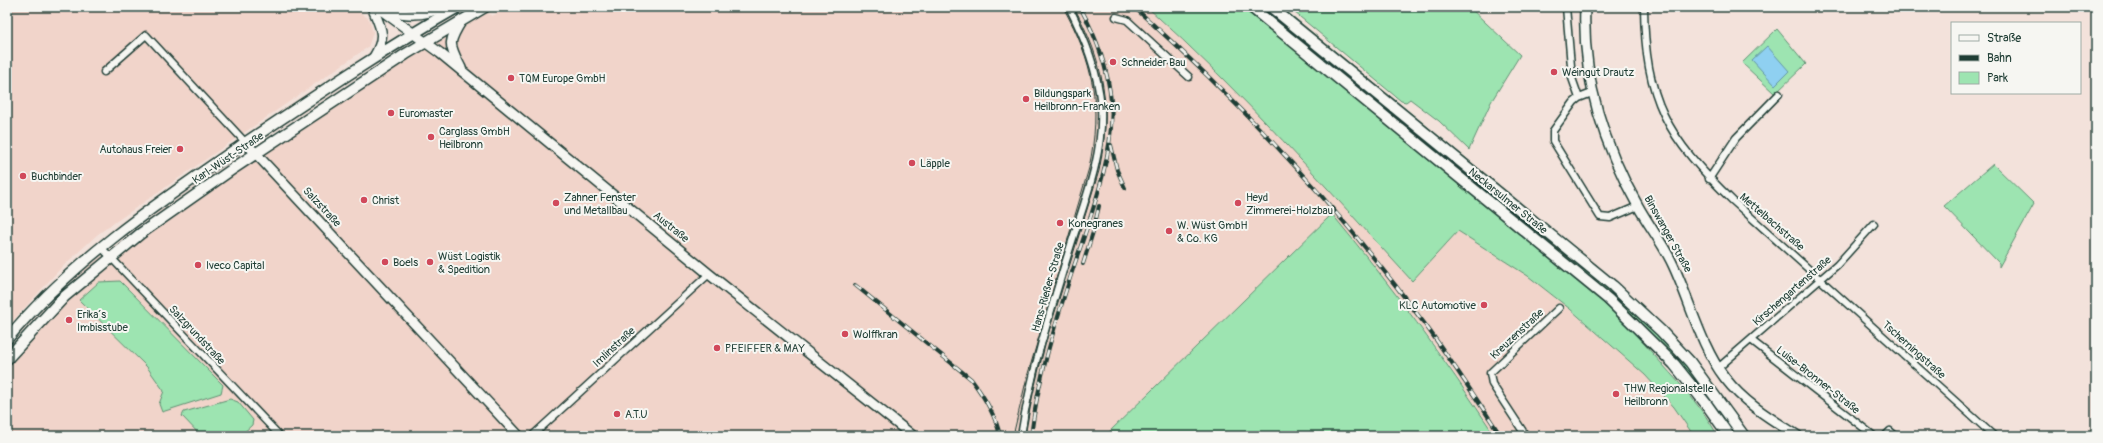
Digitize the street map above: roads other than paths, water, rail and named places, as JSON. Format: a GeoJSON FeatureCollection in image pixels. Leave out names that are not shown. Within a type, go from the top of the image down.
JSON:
{"type":"FeatureCollection","features":[{"type":"Feature","properties":{"kind":"main road"},"geometry":{"type":"LineString","coordinates":[[374,57],[382,45],[380,25],[376,8],[415,16],[429,13],[444,7]]}},
{"type":"Feature","properties":{"kind":"main road","name":"Karl-Wüst-Straße"},"geometry":{"type":"LineString","coordinates":[[7,339],[42,301],[101,247],[161,201],[374,57],[458,7]]}},
{"type":"Feature","properties":{"kind":"main road","name":"Karl-Wüst-Straße"},"geometry":{"type":"LineString","coordinates":[[7,359],[64,297],[110,257],[172,210],[425,42],[485,7]]}},
{"type":"Feature","properties":{"kind":"main road","name":"Neckarsulmer Straße"},"geometry":{"type":"LineString","coordinates":[[1251,7],[1608,299],[1674,364],[1707,405],[1729,436]]}},
{"type":"Feature","properties":{"kind":"main road","name":"Neckarsulmer Straße"},"geometry":{"type":"LineString","coordinates":[[1271,7],[1613,286],[1661,331],[1690,362],[1717,396],[1744,436]]}},
{"type":"Feature","properties":{"kind":"main road","name":"Binswanger Straße"},"geometry":{"type":"LineString","coordinates":[[1585,7],[1585,52],[1592,94],[1612,150],[1638,206],[1672,262],[1718,368],[1733,387],[1754,408],[1798,436]]}},
{"type":"Feature","properties":{"kind":"main road","name":"Austraße"},"geometry":{"type":"LineString","coordinates":[[376,8],[413,33],[462,71],[709,274],[912,436]]}},
{"type":"Feature","properties":{"kind":"main road"},"geometry":{"type":"LineString","coordinates":[[462,20],[452,37],[451,48],[462,71]]}},
{"type":"Feature","properties":{"kind":"main road","name":"Salzstraße"},"geometry":{"type":"LineString","coordinates":[[246,143],[519,436]]}},
{"type":"Feature","properties":{"kind":"street","name":"Hans-Rießer-Straße"},"geometry":{"type":"LineString","coordinates":[[1021,436],[1034,372],[1094,169],[1099,146],[1101,108],[1095,70],[1082,33],[1069,7]]}},
{"type":"Feature","properties":{"kind":"street"},"geometry":{"type":"LineString","coordinates":[[1566,7],[1572,78],[1579,98]]}},
{"type":"Feature","properties":{"kind":"street","name":"Mettelbachstraße"},"geometry":{"type":"LineString","coordinates":[[1644,7],[1645,46],[1649,70],[1660,108],[1671,130],[1682,147],[1709,178],[1821,279]]}},
{"type":"Feature","properties":{"kind":"street"},"geometry":{"type":"LineString","coordinates":[[1116,17],[1127,20],[1190,77]]}},
{"type":"Feature","properties":{"kind":"street","name":"Salzstraße"},"geometry":{"type":"LineString","coordinates":[[104,72],[146,35],[246,143]]}},
{"type":"Feature","properties":{"kind":"street"},"geometry":{"type":"LineString","coordinates":[[1592,94],[1579,98],[1553,131],[1553,141],[1600,217],[1610,218],[1638,206]]}},
{"type":"Feature","properties":{"kind":"street"},"geometry":{"type":"LineString","coordinates":[[1709,178],[1736,138],[1779,94]]}},
{"type":"Feature","properties":{"kind":"street","name":"Kirschengartenstraße"},"geometry":{"type":"LineString","coordinates":[[1718,368],[1821,279],[1849,253],[1874,224]]}},
{"type":"Feature","properties":{"kind":"street","name":"Salzgrundstraße"},"geometry":{"type":"LineString","coordinates":[[101,247],[280,436]]}},
{"type":"Feature","properties":{"kind":"street","name":"Imlinstraße"},"geometry":{"type":"LineString","coordinates":[[532,436],[709,274]]}},
{"type":"Feature","properties":{"kind":"street","name":"Tscherningstraße"},"geometry":{"type":"LineString","coordinates":[[1821,279],[1994,436]]}},
{"type":"Feature","properties":{"kind":"street","name":"Kreuzenstraße"},"geometry":{"type":"LineString","coordinates":[[1526,436],[1492,384],[1490,373],[1559,308]]}},
{"type":"Feature","properties":{"kind":"street","name":"Luise-Bronner-Straße"},"geometry":{"type":"LineString","coordinates":[[1751,340],[1874,436]]}},
{"type":"Feature","properties":{"kind":"street"},"geometry":{"type":"LineString","coordinates":[[1885,436],[1890,431],[1896,436]]}},
{"type":"Feature","properties":{"kind":"water"},"geometry":{"type":"Polygon","coordinates":[[[1767,46],[1789,71],[1775,85],[1752,60],[1767,46]]]}},
{"type":"Feature","properties":{"kind":"tram line"},"geometry":{"type":"LineString","coordinates":[[1013,436],[1027,377],[1089,168],[1093,145],[1095,104],[1088,66],[1074,27],[1063,7]]}},
{"type":"Feature","properties":{"kind":"tram line"},"geometry":{"type":"LineString","coordinates":[[1025,436],[1028,413],[1040,360],[1099,171],[1103,148],[1105,126],[1103,86],[1093,48],[1074,7]]}},
{"type":"Feature","properties":{"kind":"railway"},"geometry":{"type":"LineString","coordinates":[[1031,436],[1038,394],[1048,352],[1100,186],[1109,142],[1111,101],[1107,77],[1096,41],[1080,7]]}},
{"type":"Feature","properties":{"kind":"railway"},"geometry":{"type":"LineString","coordinates":[[1134,7],[1174,43],[1250,119],[1323,198],[1392,280],[1454,365],[1501,436]]}},
{"type":"Feature","properties":{"kind":"railway"},"geometry":{"type":"LineString","coordinates":[[1111,145],[1117,170],[1125,188]]}},
{"type":"Feature","properties":{"kind":"railway"},"geometry":{"type":"LineString","coordinates":[[1083,264],[1099,206]]}},
{"type":"Feature","properties":{"kind":"railway"},"geometry":{"type":"LineString","coordinates":[[855,285],[971,379],[988,406],[1000,436]]}},
{"type":"Feature","properties":{"kind":"place","name":"Schneider Bau"},"geometry":{"type":"Point","coordinates":[1113,62]}},
{"type":"Feature","properties":{"kind":"place","name":"Weingut Drautz"},"geometry":{"type":"Point","coordinates":[1554,72]}},
{"type":"Feature","properties":{"kind":"place","name":"TQM Europe GmbH"},"geometry":{"type":"Point","coordinates":[511,78]}},
{"type":"Feature","properties":{"kind":"place","name":"Bildungspark Heilbronn-Franken"},"geometry":{"type":"Point","coordinates":[1026,99]}},
{"type":"Feature","properties":{"kind":"place","name":"Euromaster"},"geometry":{"type":"Point","coordinates":[391,113]}},
{"type":"Feature","properties":{"kind":"place","name":"Carglass GmbH Heilbronn"},"geometry":{"type":"Point","coordinates":[431,137]}},
{"type":"Feature","properties":{"kind":"place","name":"Autohaus Freier"},"geometry":{"type":"Point","coordinates":[180,149]}},
{"type":"Feature","properties":{"kind":"place","name":"Läpple"},"geometry":{"type":"Point","coordinates":[912,163]}},
{"type":"Feature","properties":{"kind":"place","name":"Buchbinder"},"geometry":{"type":"Point","coordinates":[23,176]}},
{"type":"Feature","properties":{"kind":"place","name":"Christ"},"geometry":{"type":"Point","coordinates":[364,200]}},
{"type":"Feature","properties":{"kind":"place","name":"Zahner Fenster und Metallbau"},"geometry":{"type":"Point","coordinates":[556,203]}},
{"type":"Feature","properties":{"kind":"place","name":"Heyd Zimmerei-Holzbau"},"geometry":{"type":"Point","coordinates":[1238,203]}},
{"type":"Feature","properties":{"kind":"place","name":"Konegranes"},"geometry":{"type":"Point","coordinates":[1060,223]}},
{"type":"Feature","properties":{"kind":"place","name":"W. Wüst GmbH & Co. KG"},"geometry":{"type":"Point","coordinates":[1169,231]}},
{"type":"Feature","properties":{"kind":"place","name":"Boels"},"geometry":{"type":"Point","coordinates":[385,262]}},
{"type":"Feature","properties":{"kind":"place","name":"Wüst Logistik & Spedition"},"geometry":{"type":"Point","coordinates":[430,262]}},
{"type":"Feature","properties":{"kind":"place","name":"Iveco Capital"},"geometry":{"type":"Point","coordinates":[198,265]}},
{"type":"Feature","properties":{"kind":"place","name":"KLC Automotive"},"geometry":{"type":"Point","coordinates":[1484,305]}},
{"type":"Feature","properties":{"kind":"place","name":"Erika´s Imbisstube"},"geometry":{"type":"Point","coordinates":[69,320]}},
{"type":"Feature","properties":{"kind":"place","name":"Wolffkran"},"geometry":{"type":"Point","coordinates":[845,334]}},
{"type":"Feature","properties":{"kind":"place","name":"PFEIFFER & MAY"},"geometry":{"type":"Point","coordinates":[717,348]}},
{"type":"Feature","properties":{"kind":"place","name":"THW Regionalstelle Heilbronn"},"geometry":{"type":"Point","coordinates":[1616,394]}},
{"type":"Feature","properties":{"kind":"place","name":"A.T.U"},"geometry":{"type":"Point","coordinates":[617,414]}}]}
